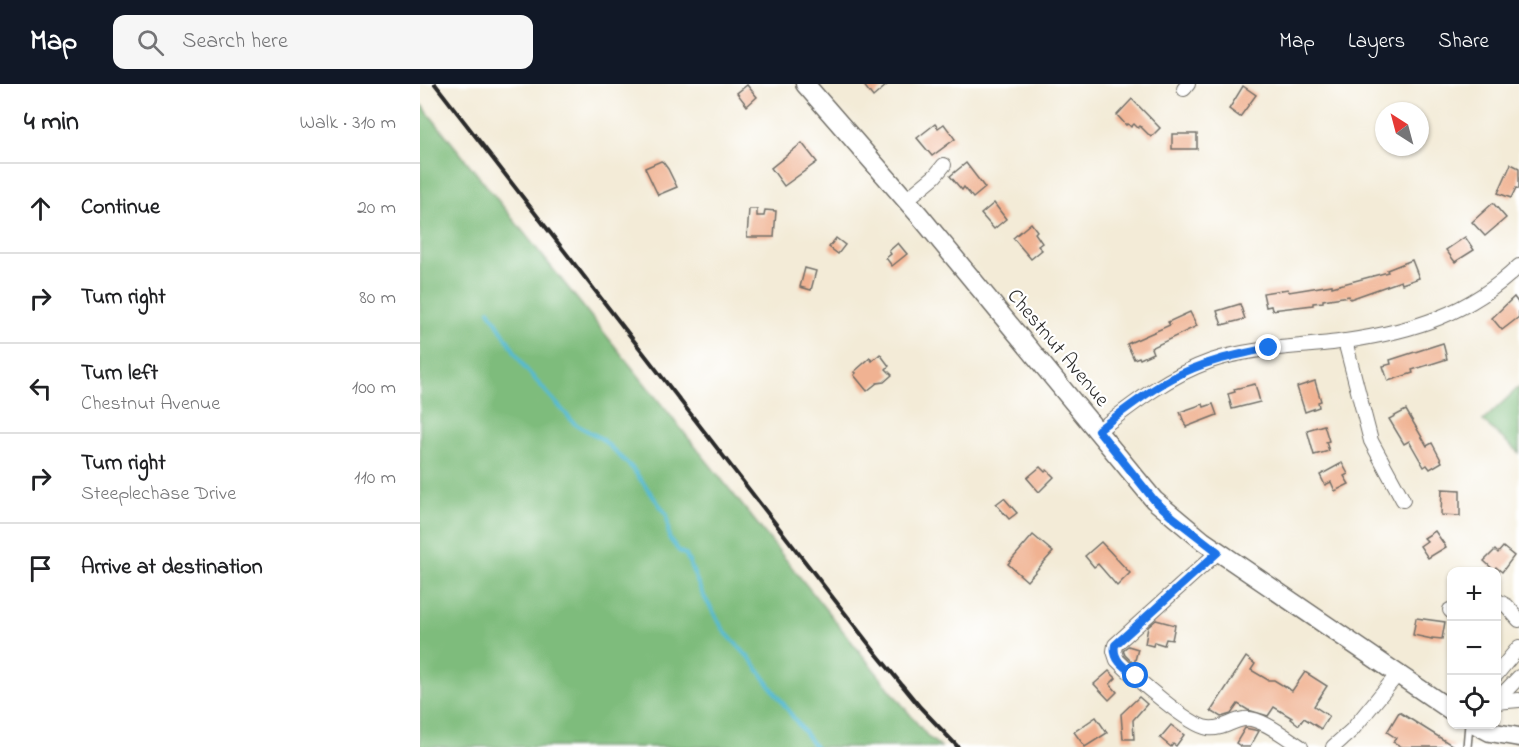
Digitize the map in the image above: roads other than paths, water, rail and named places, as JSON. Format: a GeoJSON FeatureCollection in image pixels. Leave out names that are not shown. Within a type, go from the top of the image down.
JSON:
{"type":"FeatureCollection","features":[{"type":"Feature","properties":{"kind":"street","name":"Chestnut Avenue"},"geometry":{"type":"LineString","coordinates":[[805,84],[906,200],[1154,500],[1218,552],[1447,708]]}},
{"type":"Feature","properties":{"kind":"street"},"geometry":{"type":"LineString","coordinates":[[906,200],[935,176],[944,165]]}},
{"type":"Feature","properties":{"kind":"street"},"geometry":{"type":"LineString","coordinates":[[1098,430],[1159,386],[1213,361],[1269,348],[1345,341],[1415,327],[1440,319],[1483,296],[1519,267]]}},
{"type":"Feature","properties":{"kind":"street"},"geometry":{"type":"LineString","coordinates":[[1345,341],[1371,441],[1403,500]]}},
{"type":"Feature","properties":{"kind":"street"},"geometry":{"type":"LineString","coordinates":[[1218,552],[1115,645],[1117,660],[1193,723],[1217,728],[1249,719],[1262,723],[1301,747]]}},
{"type":"Feature","properties":{"kind":"street"},"geometry":{"type":"LineString","coordinates":[[1501,602],[1508,606],[1519,620]]}},
{"type":"Feature","properties":{"kind":"street"},"geometry":{"type":"LineString","coordinates":[[1501,670],[1519,646]]}},
{"type":"Feature","properties":{"kind":"street"},"geometry":{"type":"LineString","coordinates":[[1342,745],[1397,675]]}},
{"type":"Feature","properties":{"kind":"street"},"geometry":{"type":"LineString","coordinates":[[1501,697],[1519,677]]}},
{"type":"Feature","properties":{"kind":"street"},"geometry":{"type":"LineString","coordinates":[[1501,702],[1519,700]]}},
{"type":"Feature","properties":{"kind":"street"},"geometry":{"type":"LineString","coordinates":[[1484,729],[1519,737]]}},
{"type":"Feature","properties":{"kind":"lane"},"geometry":{"type":"LineString","coordinates":[[1467,747],[1474,729]]}},
{"type":"Feature","properties":{"kind":"waterway"},"geometry":{"type":"LineString","coordinates":[[489,310],[525,368],[575,424],[602,439],[632,468],[667,515],[669,538],[679,551],[686,555],[702,593],[725,632],[752,661],[815,747]]}},
{"type":"Feature","properties":{"kind":"railway"},"geometry":{"type":"LineString","coordinates":[[435,84],[875,652],[920,707],[958,747]]}}]}
